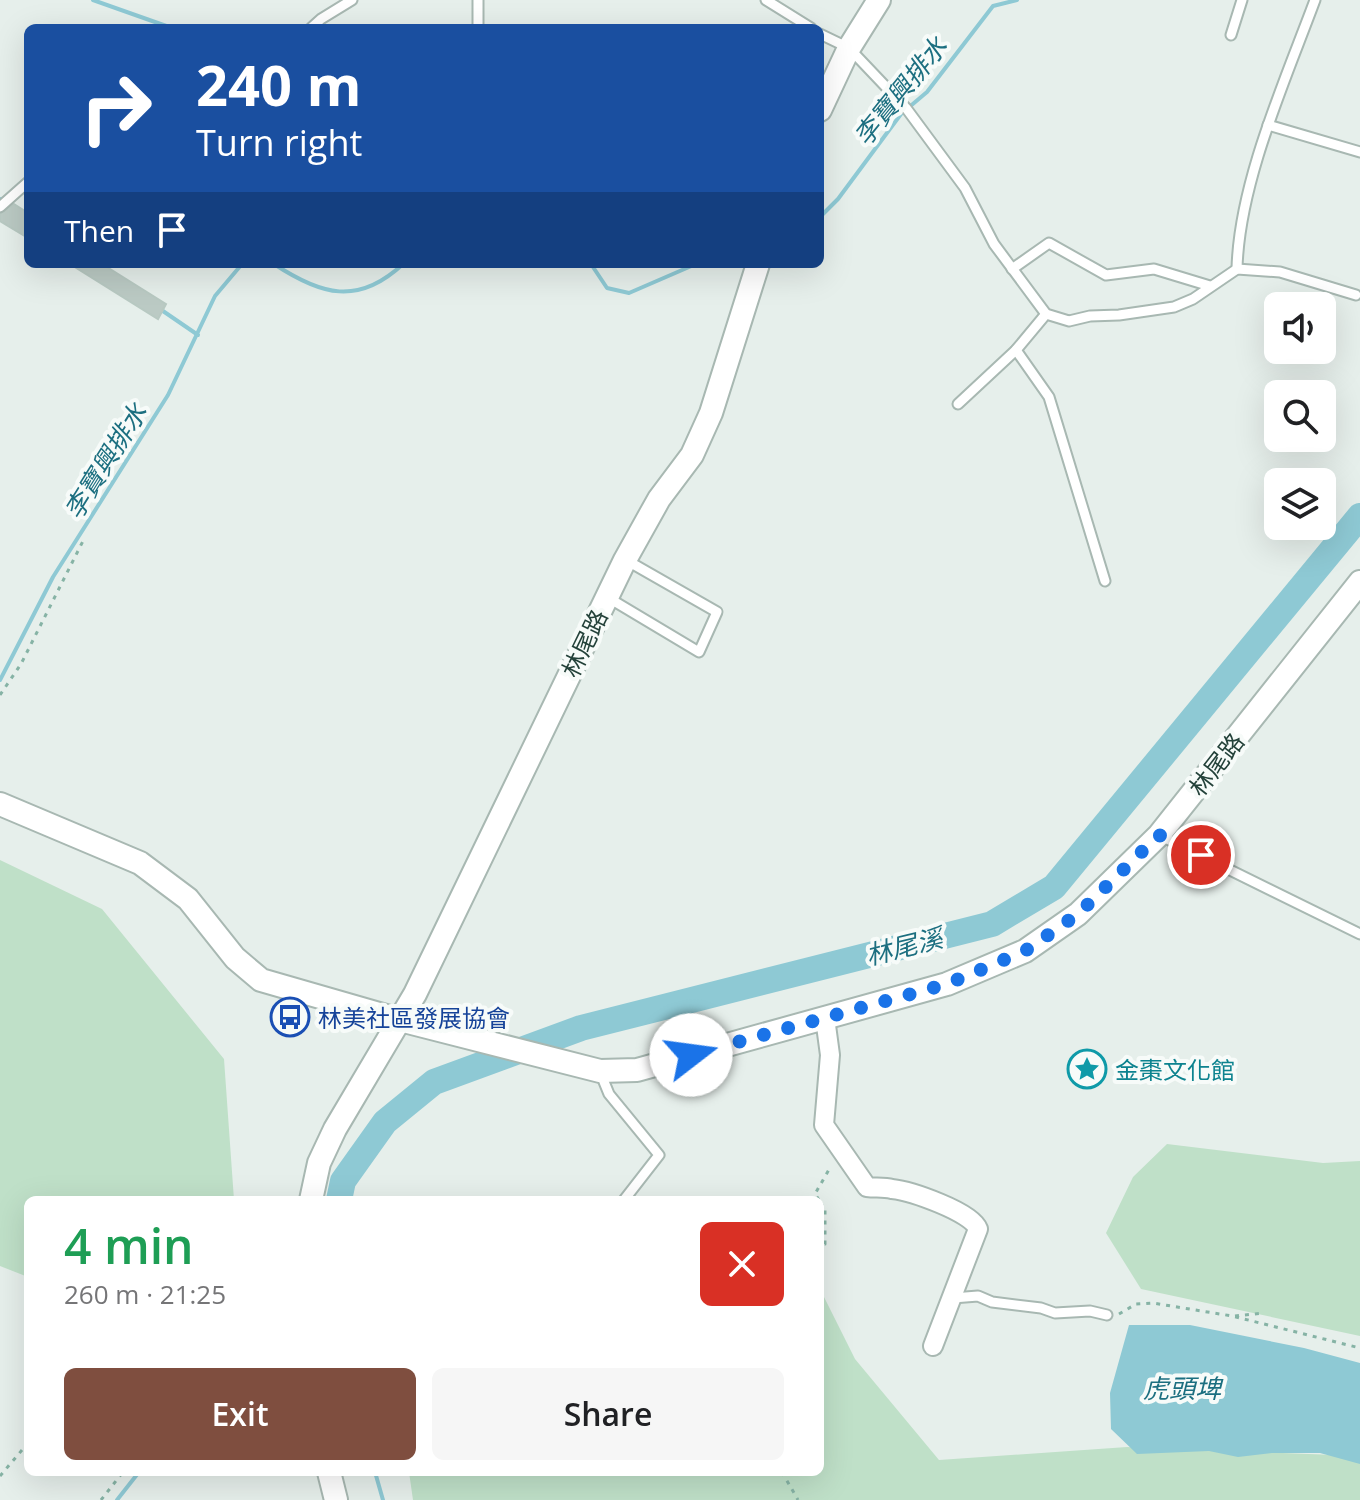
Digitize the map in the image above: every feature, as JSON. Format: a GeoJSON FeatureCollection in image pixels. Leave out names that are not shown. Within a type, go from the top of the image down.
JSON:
{"type":"FeatureCollection","features":[{"type":"Feature","properties":{"kind":"street"},"geometry":{"type":"LineString","coordinates":[[824,99],[849,48],[879,0]]}},
{"type":"Feature","properties":{"kind":"street","name":"林尾路"},"geometry":{"type":"LineString","coordinates":[[312,1196],[319,1163],[335,1129],[400,1020],[625,560],[659,499],[692,455],[711,413],[757,268]]}},
{"type":"Feature","properties":{"kind":"street","name":"林尾路"},"geometry":{"type":"LineString","coordinates":[[400,1020],[600,1071],[637,1070],[947,984],[1025,951],[1078,914],[1159,835],[1360,582]]}},
{"type":"Feature","properties":{"kind":"street"},"geometry":{"type":"LineString","coordinates":[[0,804],[140,863],[188,899],[235,958],[261,980],[400,1020]]}},
{"type":"Feature","properties":{"kind":"street"},"geometry":{"type":"LineString","coordinates":[[825,1018],[830,1055],[824,1125],[867,1187],[894,1189],[951,1207],[976,1222],[978,1229],[933,1346]]}},
{"type":"Feature","properties":{"kind":"street"},"geometry":{"type":"LineString","coordinates":[[330,1476],[336,1500]]}},
{"type":"Feature","properties":{"kind":"lane"},"geometry":{"type":"LineString","coordinates":[[315,24],[352,0]]}},
{"type":"Feature","properties":{"kind":"lane"},"geometry":{"type":"LineString","coordinates":[[478,0],[478,24]]}},
{"type":"Feature","properties":{"kind":"lane"},"geometry":{"type":"LineString","coordinates":[[766,0],[805,24]]}},
{"type":"Feature","properties":{"kind":"lane"},"geometry":{"type":"LineString","coordinates":[[1231,35],[1242,0]]}},
{"type":"Feature","properties":{"kind":"lane"},"geometry":{"type":"LineString","coordinates":[[1237,269],[1237,236],[1268,125],[1315,0]]}},
{"type":"Feature","properties":{"kind":"lane"},"geometry":{"type":"LineString","coordinates":[[824,36],[849,48],[906,108],[965,188],[994,244],[1046,314],[1069,321],[1174,307],[1193,299],[1237,269],[1280,272],[1356,295]]}},
{"type":"Feature","properties":{"kind":"lane"},"geometry":{"type":"LineString","coordinates":[[1268,125],[1360,152]]}},
{"type":"Feature","properties":{"kind":"lane"},"geometry":{"type":"LineString","coordinates":[[0,207],[24,186]]}},
{"type":"Feature","properties":{"kind":"lane"},"geometry":{"type":"LineString","coordinates":[[1012,269],[1049,243],[1106,275],[1154,269],[1210,286]]}},
{"type":"Feature","properties":{"kind":"lane"},"geometry":{"type":"LineString","coordinates":[[958,404],[1016,350],[1046,314]]}},
{"type":"Feature","properties":{"kind":"lane"},"geometry":{"type":"LineString","coordinates":[[1016,350],[1049,397],[1105,581]]}},
{"type":"Feature","properties":{"kind":"lane"},"geometry":{"type":"LineString","coordinates":[[607,597],[699,652],[717,612],[625,560]]}},
{"type":"Feature","properties":{"kind":"lane"},"geometry":{"type":"LineString","coordinates":[[1159,835],[1360,934]]}},
{"type":"Feature","properties":{"kind":"lane"},"geometry":{"type":"LineString","coordinates":[[600,1071],[609,1094],[659,1155],[627,1196]]}},
{"type":"Feature","properties":{"kind":"lane"},"geometry":{"type":"LineString","coordinates":[[953,1298],[978,1296],[992,1302],[1041,1308],[1055,1313],[1090,1311],[1107,1315]]}},
{"type":"Feature","properties":{"kind":"path"},"geometry":{"type":"LineString","coordinates":[[0,695],[21,664],[84,539]]}},
{"type":"Feature","properties":{"kind":"path"},"geometry":{"type":"LineString","coordinates":[[816,1196],[833,1161],[829,1134]]}},
{"type":"Feature","properties":{"kind":"path"},"geometry":{"type":"LineString","coordinates":[[824,1208],[824,1244]]}},
{"type":"Feature","properties":{"kind":"path"},"geometry":{"type":"LineString","coordinates":[[1107,1315],[1119,1314],[1136,1304],[1153,1303],[1232,1316],[1360,1348]]}},
{"type":"Feature","properties":{"kind":"path"},"geometry":{"type":"LineString","coordinates":[[1232,1316],[1264,1313]]}},
{"type":"Feature","properties":{"kind":"path"},"geometry":{"type":"LineString","coordinates":[[0,1476],[24,1448]]}},
{"type":"Feature","properties":{"kind":"path"},"geometry":{"type":"LineString","coordinates":[[101,1500],[120,1476]]}},
{"type":"Feature","properties":{"kind":"path"},"geometry":{"type":"LineString","coordinates":[[784,1476],[798,1500]]}},
{"type":"Feature","properties":{"kind":"green space"},"geometry":{"type":"Polygon","coordinates":[[[0,860],[102,909],[224,1059],[234,1196],[24,1196],[24,1275],[0,1266],[0,860]]]}},
{"type":"Feature","properties":{"kind":"green space"},"geometry":{"type":"Polygon","coordinates":[[[1167,1144],[1323,1163],[1360,1161],[1360,1336],[1141,1289],[1106,1233],[1133,1177],[1167,1144]]]}},
{"type":"Feature","properties":{"kind":"green space"},"geometry":{"type":"Polygon","coordinates":[[[824,1297],[855,1359],[939,1460],[1127,1447],[1360,1456],[1360,1500],[413,1500],[410,1476],[824,1476],[824,1297]]]}},
{"type":"Feature","properties":{"kind":"water","name":"虎頭埤"},"geometry":{"type":"Polygon","coordinates":[[[1129,1325],[1190,1325],[1304,1348],[1360,1363],[1360,1464],[1320,1453],[1238,1457],[1209,1451],[1137,1454],[1111,1429],[1110,1393],[1129,1325]]]}},
{"type":"Feature","properties":{"kind":"building"},"geometry":{"type":"Polygon","coordinates":[[[14,204],[24,210],[24,236],[0,221],[0,214],[14,204]]]}},
{"type":"Feature","properties":{"kind":"building"},"geometry":{"type":"Polygon","coordinates":[[[76,268],[108,268],[166,304],[158,319],[76,268]]]}},
{"type":"Feature","properties":{"kind":"waterway"},"geometry":{"type":"LineString","coordinates":[[93,0],[161,24]]}},
{"type":"Feature","properties":{"kind":"waterway","name":"李寶興排水"},"geometry":{"type":"LineString","coordinates":[[824,213],[838,199],[901,114],[927,92],[993,6],[1017,0]]}},
{"type":"Feature","properties":{"kind":"waterway"},"geometry":{"type":"LineString","coordinates":[[0,199],[16,208]]}},
{"type":"Feature","properties":{"kind":"waterway","name":"李寶興排水"},"geometry":{"type":"LineString","coordinates":[[0,680],[53,577],[168,395],[215,296],[239,268]]}},
{"type":"Feature","properties":{"kind":"waterway","name":"李寶興排水"},"geometry":{"type":"LineString","coordinates":[[280,268],[308,283],[339,291],[355,291],[370,286],[398,268]]}},
{"type":"Feature","properties":{"kind":"waterway","name":"李寶興排水"},"geometry":{"type":"LineString","coordinates":[[594,268],[607,288],[629,293],[687,268]]}},
{"type":"Feature","properties":{"kind":"waterway"},"geometry":{"type":"LineString","coordinates":[[160,309],[198,335]]}},
{"type":"Feature","properties":{"kind":"waterway","name":"林尾溪"},"geometry":{"type":"LineString","coordinates":[[340,1196],[343,1181],[385,1122],[434,1082],[581,1028],[992,924],[1054,887],[1360,516]]}},
{"type":"Feature","properties":{"kind":"waterway"},"geometry":{"type":"LineString","coordinates":[[117,1500],[136,1476]]}},
{"type":"Feature","properties":{"kind":"waterway","name":"林尾溪"},"geometry":{"type":"LineString","coordinates":[[376,1476],[383,1500]]}},
{"type":"Feature","properties":{"kind":"place","name":"林美社區發展協會"},"geometry":{"type":"Point","coordinates":[290,1017]}},
{"type":"Feature","properties":{"kind":"place","name":"金棗文化館"},"geometry":{"type":"Point","coordinates":[1087,1069]}},
{"type":"Feature","properties":{"kind":"route"},"geometry":{"type":"LineString","coordinates":[[691,1055],[947,984],[1025,951],[1078,914],[1159,835],[1201,855]]}}]}
